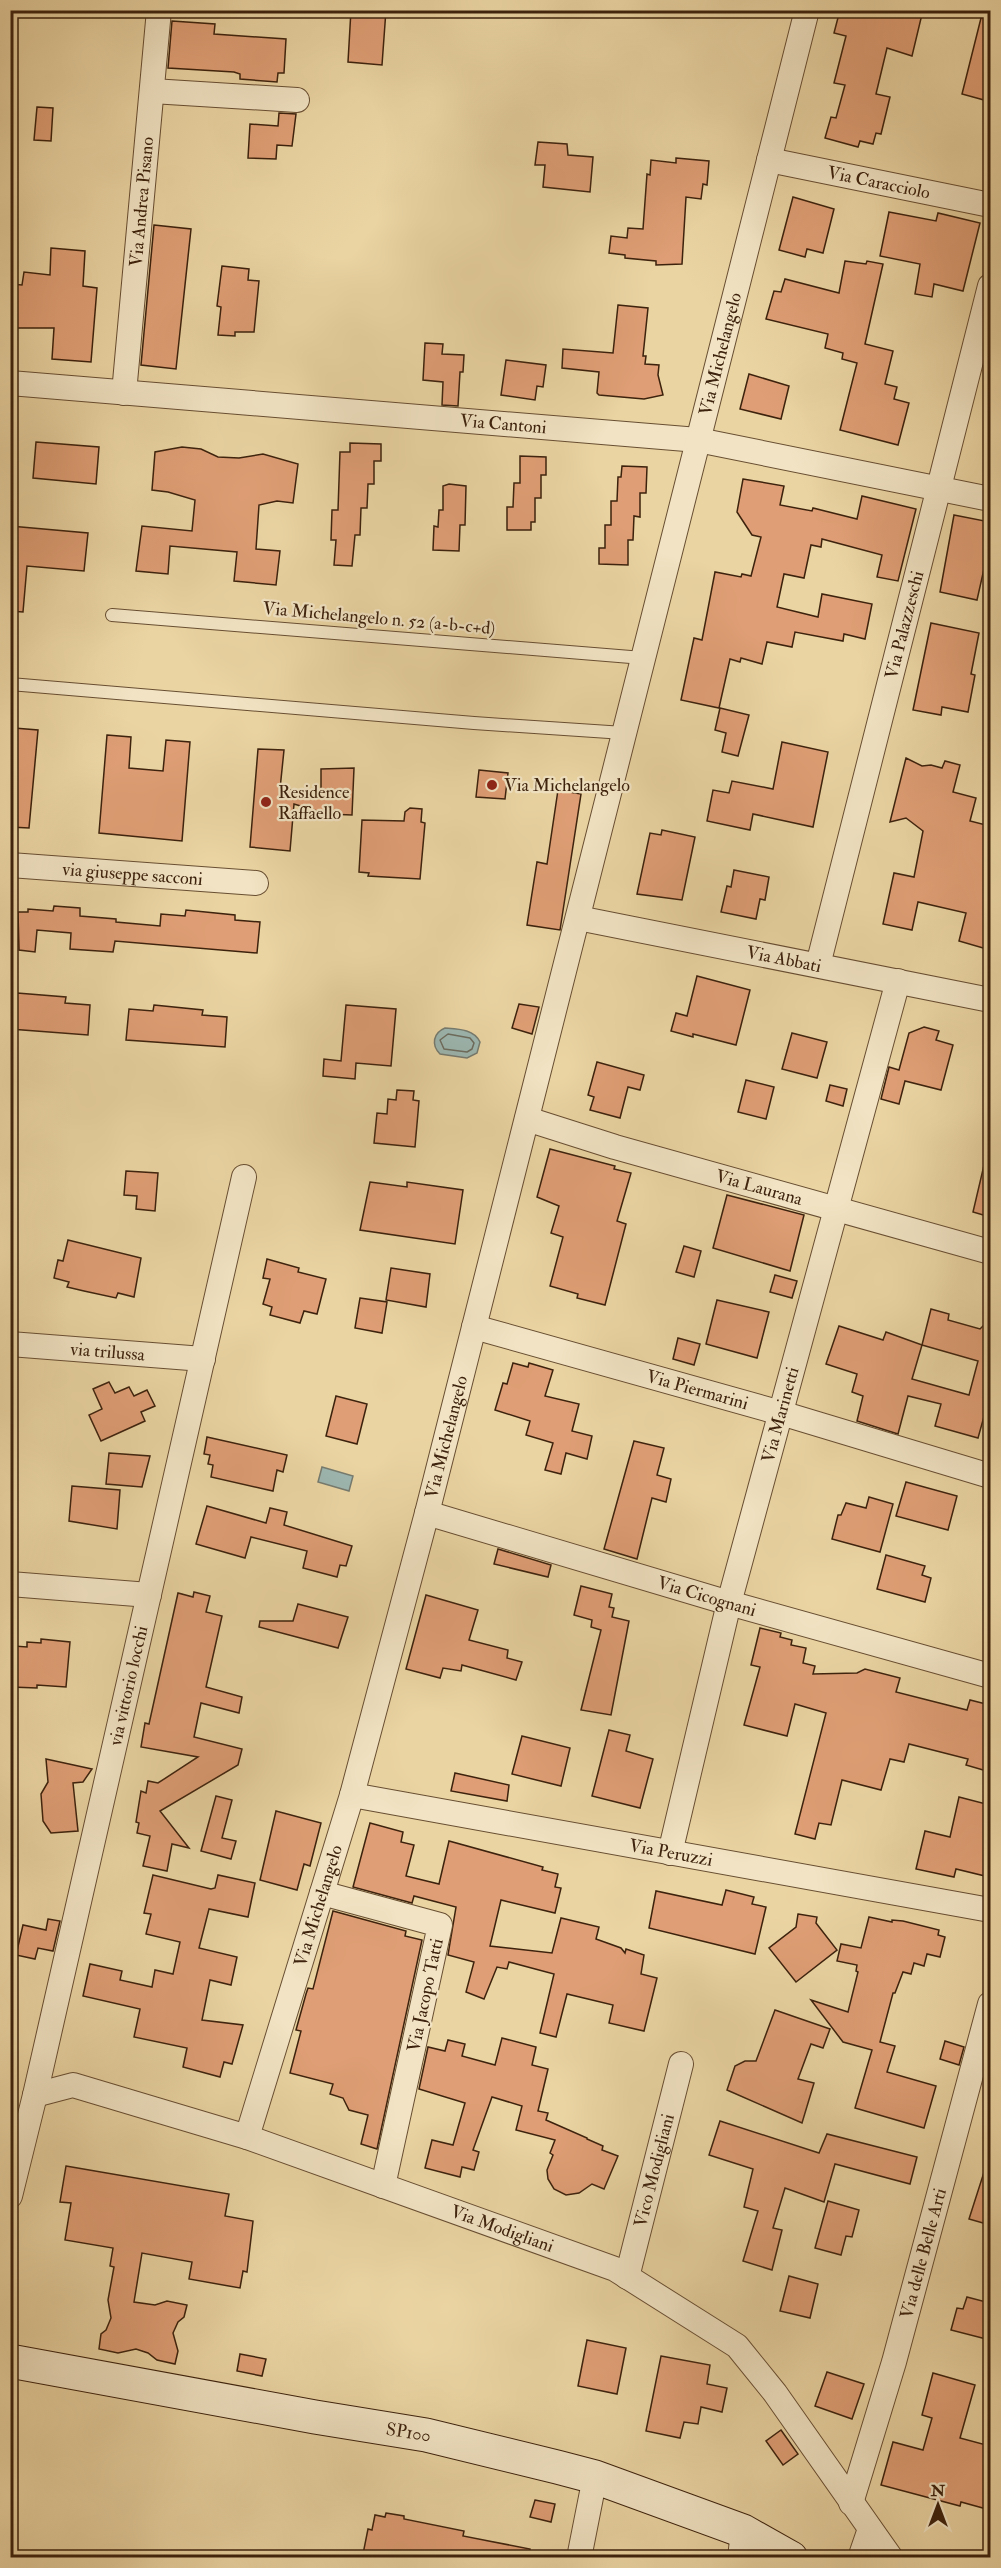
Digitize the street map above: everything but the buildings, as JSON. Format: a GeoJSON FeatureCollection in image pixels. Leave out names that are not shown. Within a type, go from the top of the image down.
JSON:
{"type":"FeatureCollection","features":[{"type":"Feature","properties":{"kind":"main road","name":"SP100"},"geometry":{"type":"LineString","coordinates":[[10,2361],[426,2435],[595,2477],[742,2544],[790,2558]]}},
{"type":"Feature","properties":{"kind":"street","name":"Via Andrea Pisano"},"geometry":{"type":"LineString","coordinates":[[124,393],[159,10]]}},
{"type":"Feature","properties":{"kind":"street","name":"Via Michelangelo"},"geometry":{"type":"LineString","coordinates":[[247,2137],[352,1795],[427,1513],[807,10]]}},
{"type":"Feature","properties":{"kind":"street"},"geometry":{"type":"LineString","coordinates":[[152,91],[297,100]]}},
{"type":"Feature","properties":{"kind":"street","name":"Via Caracciolo"},"geometry":{"type":"LineString","coordinates":[[769,160],[990,205]]}},
{"type":"Feature","properties":{"kind":"street","name":"Via Palazzeschi"},"geometry":{"type":"LineString","coordinates":[[818,965],[990,286]]}},
{"type":"Feature","properties":{"kind":"street","name":"Via Cantoni"},"geometry":{"type":"LineString","coordinates":[[10,383],[698,440],[990,499]]}},
{"type":"Feature","properties":{"kind":"street","name":"via giuseppe sacconi"},"geometry":{"type":"LineString","coordinates":[[10,865],[256,883]]}},
{"type":"Feature","properties":{"kind":"street","name":"Via Abbati"},"geometry":{"type":"LineString","coordinates":[[578,918],[990,1000]]}},
{"type":"Feature","properties":{"kind":"street","name":"Via Marinetti"},"geometry":{"type":"LineString","coordinates":[[670,1853],[729,1603],[898,981]]}},
{"type":"Feature","properties":{"kind":"street","name":"Via Laurana"},"geometry":{"type":"LineString","coordinates":[[527,1119],[615,1147],[990,1252]]}},
{"type":"Feature","properties":{"kind":"street","name":"via vittorio locchi"},"geometry":{"type":"LineString","coordinates":[[10,2196],[36,2095],[244,1177]]}},
{"type":"Feature","properties":{"kind":"street","name":"Via Piermarini"},"geometry":{"type":"LineString","coordinates":[[474,1327],[781,1413],[990,1476]]}},
{"type":"Feature","properties":{"kind":"street","name":"via trilussa"},"geometry":{"type":"LineString","coordinates":[[10,1344],[203,1359]]}},
{"type":"Feature","properties":{"kind":"street","name":"Via Cicognani"},"geometry":{"type":"LineString","coordinates":[[427,1513],[729,1603],[990,1676]]}},
{"type":"Feature","properties":{"kind":"street"},"geometry":{"type":"LineString","coordinates":[[10,1584],[149,1595]]}},
{"type":"Feature","properties":{"kind":"street","name":"Via Peruzzi"},"geometry":{"type":"LineString","coordinates":[[352,1795],[990,1910]]}},
{"type":"Feature","properties":{"kind":"street","name":"Via Jacopo Tatti"},"geometry":{"type":"LineString","coordinates":[[322,1893],[440,1925],[383,2186]]}},
{"type":"Feature","properties":{"kind":"street","name":"Via delle Belle Arti"},"geometry":{"type":"LineString","coordinates":[[851,2503],[894,2362],[990,2004]]}},
{"type":"Feature","properties":{"kind":"street","name":"Vico Modigliani"},"geometry":{"type":"LineString","coordinates":[[627,2277],[681,2064]]}},
{"type":"Feature","properties":{"kind":"street","name":"Via Modigliani"},"geometry":{"type":"LineString","coordinates":[[36,2095],[73,2085],[247,2137],[615,2269],[737,2346],[775,2393],[891,2558]]}},
{"type":"Feature","properties":{"kind":"street"},"geometry":{"type":"LineString","coordinates":[[579,2558],[595,2477]]}},
{"type":"Feature","properties":{"kind":"street"},"geometry":{"type":"LineString","coordinates":[[860,2558],[870,2529]]}},
{"type":"Feature","properties":{"kind":"lane","name":"Via Michelangelo n. 52 (a-b-c+d)"},"geometry":{"type":"LineString","coordinates":[[112,615],[643,658]]}},
{"type":"Feature","properties":{"kind":"lane"},"geometry":{"type":"LineString","coordinates":[[10,684],[474,723],[624,733]]}},
{"type":"Feature","properties":{"kind":"water"},"geometry":{"type":"Polygon","coordinates":[[[445,1028],[474,1034],[480,1042],[477,1053],[467,1058],[440,1054],[434,1043],[438,1033],[445,1028]]]}},
{"type":"Feature","properties":{"kind":"water"},"geometry":{"type":"Polygon","coordinates":[[[322,1467],[353,1476],[349,1491],[318,1482],[322,1467]]]}},
{"type":"Feature","properties":{"kind":"place","name":"Via Michelangelo"},"geometry":{"type":"Point","coordinates":[492,785]}},
{"type":"Feature","properties":{"kind":"place","name":"Residence Raffaello"},"geometry":{"type":"Point","coordinates":[266,802]}}]}
